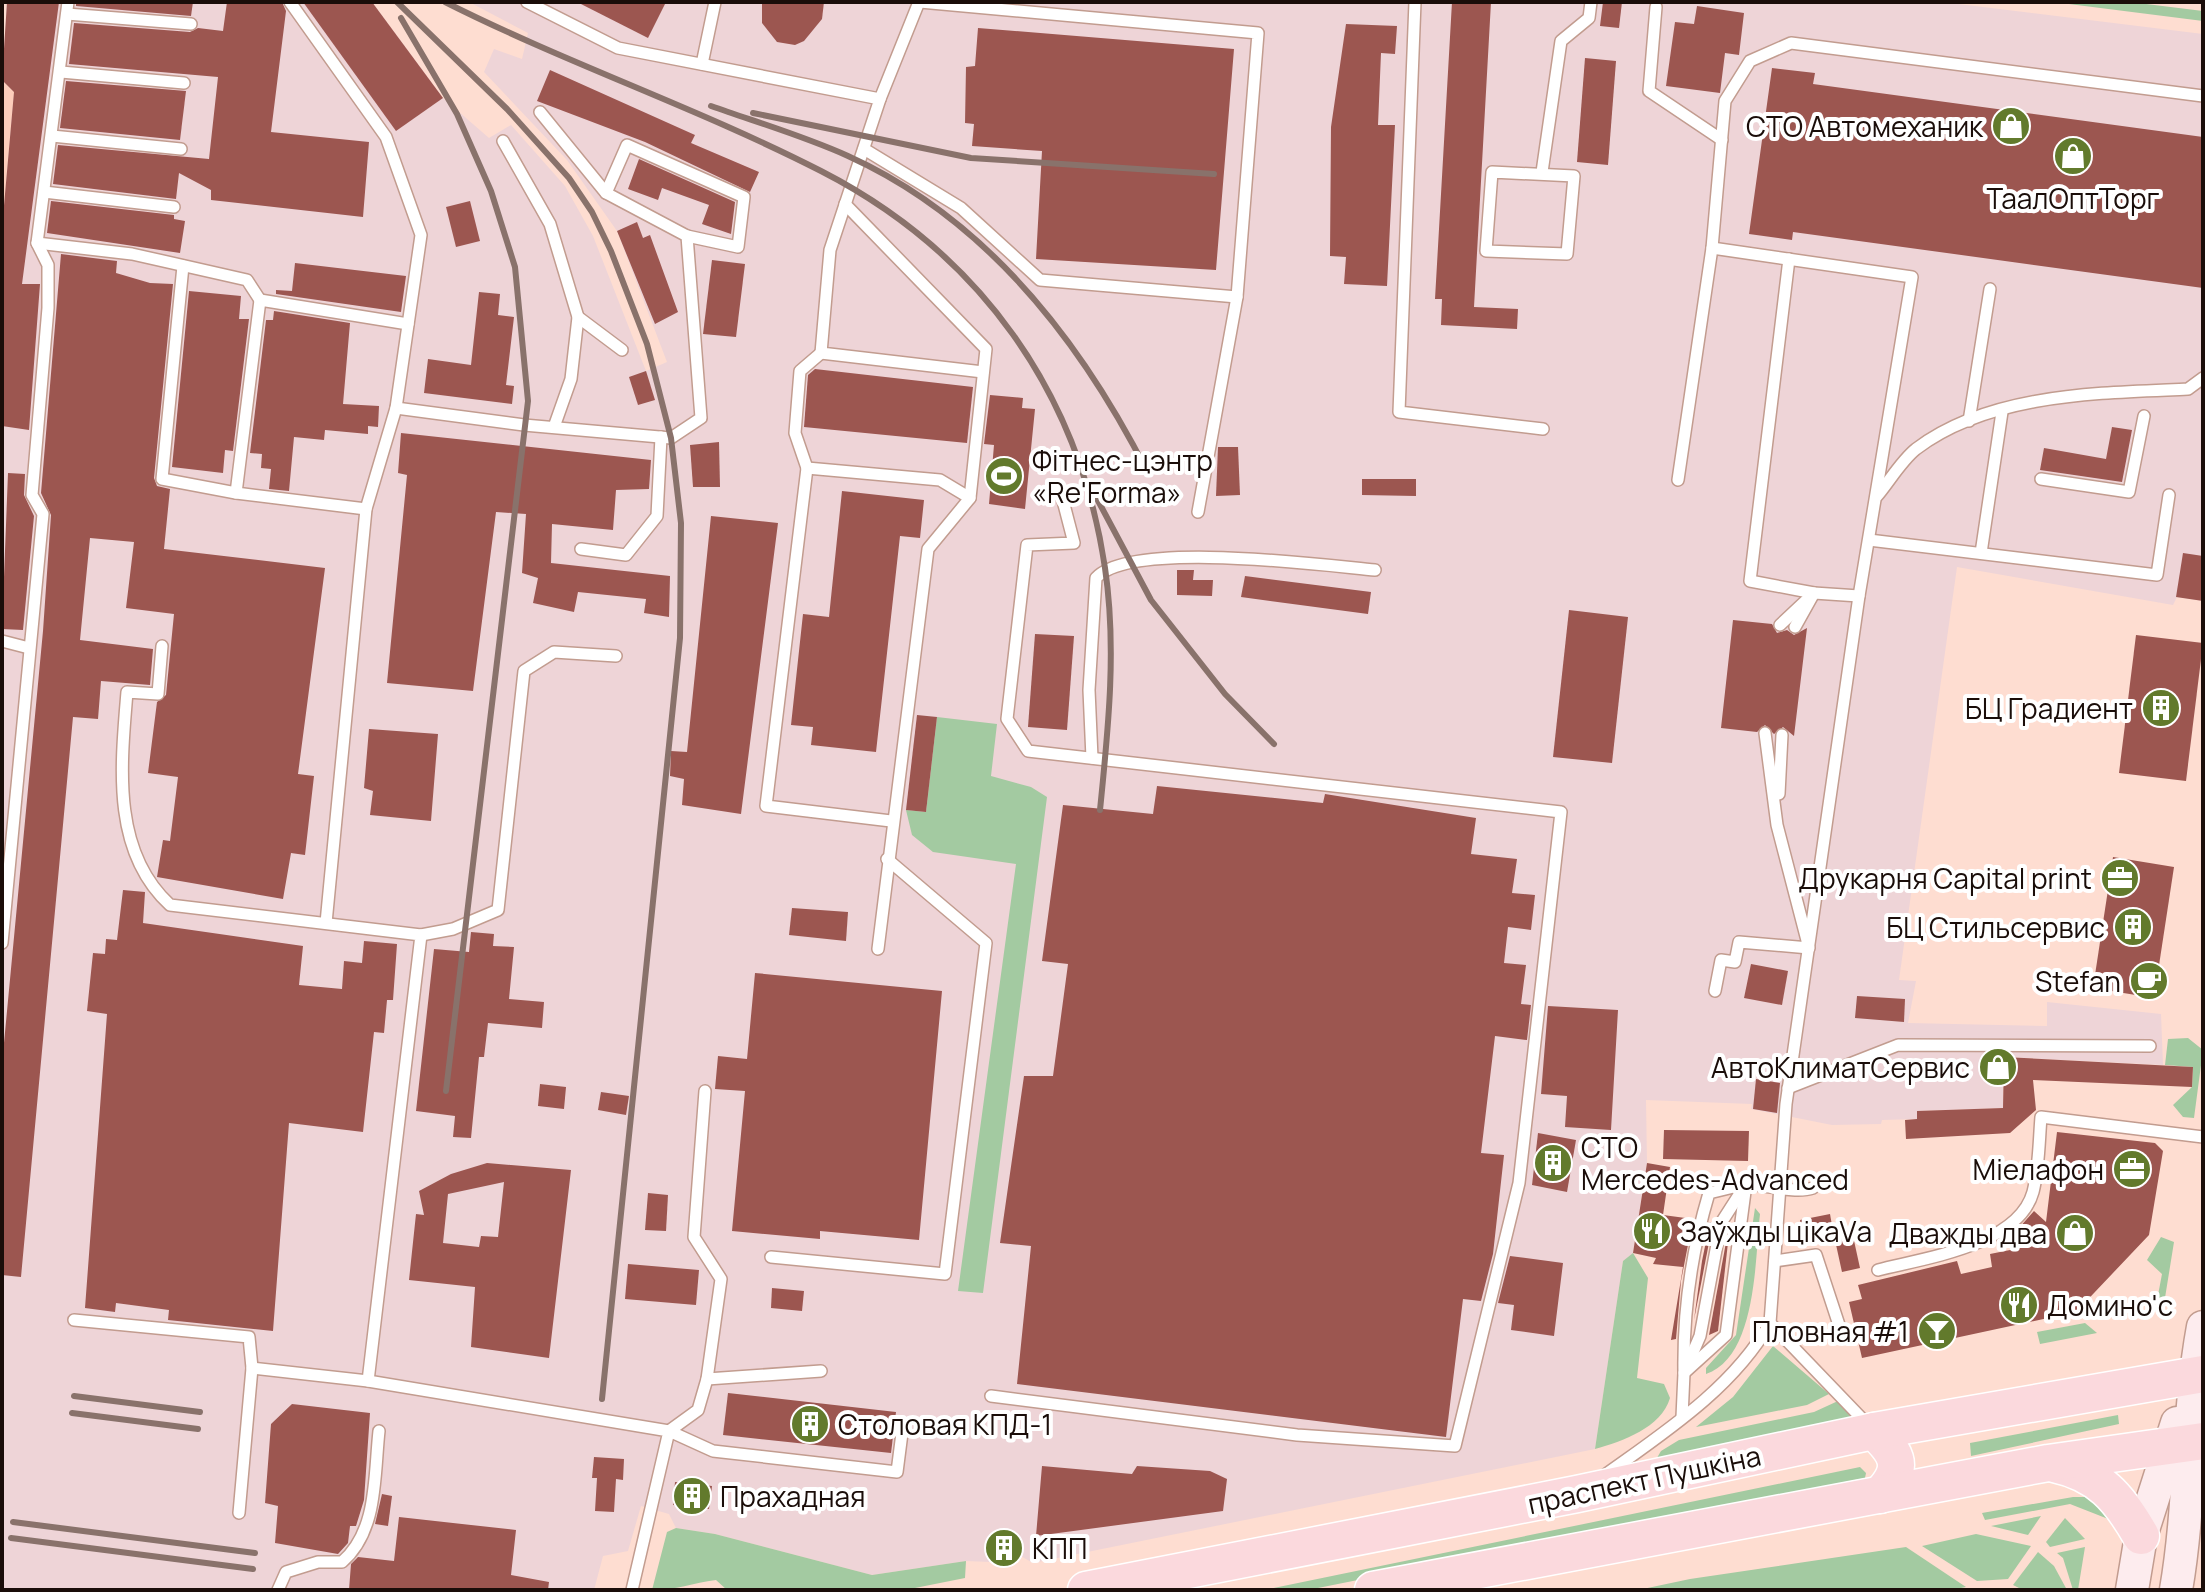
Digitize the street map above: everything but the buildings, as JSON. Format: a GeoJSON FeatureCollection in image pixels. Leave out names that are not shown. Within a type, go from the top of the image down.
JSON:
{"type":"FeatureCollection","features":[{"type":"Feature","properties":{"kind":"main road"},"geometry":{"type":"LineString","coordinates":[[2176,1590],[2185,1540],[2187,1444],[2199,1375],[2203,1327]]}},
{"type":"Feature","properties":{"kind":"main road","name":"праспект Пушкіна"},"geometry":{"type":"LineString","coordinates":[[1086,1590],[1577,1494],[1874,1431],[2199,1375]]}},
{"type":"Feature","properties":{"kind":"main road"},"geometry":{"type":"LineString","coordinates":[[1874,1431],[1890,1448],[1897,1467],[1891,1483],[1880,1495]]}},
{"type":"Feature","properties":{"kind":"main road","name":"праспект Пушкіна"},"geometry":{"type":"LineString","coordinates":[[1373,1590],[2048,1463],[2187,1444]]}},
{"type":"Feature","properties":{"kind":"main road"},"geometry":{"type":"LineString","coordinates":[[2132,1590],[2141,1536],[2187,1444]]}},
{"type":"Feature","properties":{"kind":"main road"},"geometry":{"type":"LineString","coordinates":[[2048,1463],[2078,1469],[2096,1478],[2114,1494],[2141,1536]]}},
{"type":"Feature","properties":{"kind":"lane"},"geometry":{"type":"LineString","coordinates":[[290,2],[386,137],[421,235],[396,408],[366,509],[326,923]]}},
{"type":"Feature","properties":{"kind":"lane"},"geometry":{"type":"LineString","coordinates":[[527,2],[618,48],[880,99]]}},
{"type":"Feature","properties":{"kind":"lane"},"geometry":{"type":"LineString","coordinates":[[702,64],[715,2]]}},
{"type":"Feature","properties":{"kind":"lane"},"geometry":{"type":"LineString","coordinates":[[891,821],[766,806],[807,468],[795,433],[800,371],[821,353],[830,250],[880,99],[919,2],[1258,33],[1237,297],[1198,512]]}},
{"type":"Feature","properties":{"kind":"lane"},"geometry":{"type":"LineString","coordinates":[[1415,2],[1399,412],[1543,429]]}},
{"type":"Feature","properties":{"kind":"lane"},"geometry":{"type":"LineString","coordinates":[[1542,172],[1561,41],[1589,18],[1591,2]]}},
{"type":"Feature","properties":{"kind":"lane"},"geometry":{"type":"LineString","coordinates":[[1656,7],[1649,91],[1722,140]]}},
{"type":"Feature","properties":{"kind":"lane"},"geometry":{"type":"LineString","coordinates":[[2,943],[43,514],[32,495],[48,308],[48,265],[37,243],[68,8],[191,24]]}},
{"type":"Feature","properties":{"kind":"lane"},"geometry":{"type":"LineString","coordinates":[[1678,480],[1712,248],[1725,101],[1750,61],[1791,43],[2203,96]]}},
{"type":"Feature","properties":{"kind":"lane"},"geometry":{"type":"LineString","coordinates":[[61,72],[184,83]]}},
{"type":"Feature","properties":{"kind":"lane"},"geometry":{"type":"LineString","coordinates":[[540,112],[606,193],[687,236],[738,247],[744,197],[627,145],[606,193]]}},
{"type":"Feature","properties":{"kind":"lane"},"geometry":{"type":"LineString","coordinates":[[52,136],[181,149]]}},
{"type":"Feature","properties":{"kind":"lane"},"geometry":{"type":"LineString","coordinates":[[503,141],[550,224],[578,317],[571,379],[554,427]]}},
{"type":"Feature","properties":{"kind":"lane"},"geometry":{"type":"LineString","coordinates":[[864,149],[961,208],[1040,280],[1237,297]]}},
{"type":"Feature","properties":{"kind":"lane"},"geometry":{"type":"LineString","coordinates":[[1492,172],[1542,172],[1574,176],[1567,254],[1486,251],[1492,172]]}},
{"type":"Feature","properties":{"kind":"lane"},"geometry":{"type":"LineString","coordinates":[[44,192],[174,207]]}},
{"type":"Feature","properties":{"kind":"lane"},"geometry":{"type":"LineString","coordinates":[[845,204],[986,349],[970,498],[928,549],[891,821],[878,949]]}},
{"type":"Feature","properties":{"kind":"lane"},"geometry":{"type":"LineString","coordinates":[[396,408],[671,438],[701,418],[687,236]]}},
{"type":"Feature","properties":{"kind":"lane"},"geometry":{"type":"LineString","coordinates":[[37,243],[132,254],[247,280],[260,300],[236,493]]}},
{"type":"Feature","properties":{"kind":"lane"},"geometry":{"type":"LineString","coordinates":[[1577,1494],[1682,1417],[1733,1373],[1757,1347],[1770,1323],[1777,1186],[1788,1088],[1859,596],[1912,277],[1712,248]]}},
{"type":"Feature","properties":{"kind":"lane"},"geometry":{"type":"LineString","coordinates":[[1789,259],[1750,581],[1814,593],[1859,596]]}},
{"type":"Feature","properties":{"kind":"lane"},"geometry":{"type":"LineString","coordinates":[[183,266],[162,479],[236,493],[366,509]]}},
{"type":"Feature","properties":{"kind":"lane"},"geometry":{"type":"LineString","coordinates":[[1969,421],[1990,289]]}},
{"type":"Feature","properties":{"kind":"lane"},"geometry":{"type":"LineString","coordinates":[[260,300],[408,324]]}},
{"type":"Feature","properties":{"kind":"lane"},"geometry":{"type":"LineString","coordinates":[[578,317],[622,350]]}},
{"type":"Feature","properties":{"kind":"lane"},"geometry":{"type":"LineString","coordinates":[[821,353],[983,372]]}},
{"type":"Feature","properties":{"kind":"lane"},"geometry":{"type":"LineString","coordinates":[[1876,497],[1915,450],[1969,421],[2062,395],[2188,389],[2203,378]]}},
{"type":"Feature","properties":{"kind":"lane"},"geometry":{"type":"LineString","coordinates":[[1981,553],[2002,412]]}},
{"type":"Feature","properties":{"kind":"lane"},"geometry":{"type":"LineString","coordinates":[[2041,479],[2129,492],[2144,416]]}},
{"type":"Feature","properties":{"kind":"lane"},"geometry":{"type":"LineString","coordinates":[[581,549],[626,555],[657,516],[661,437]]}},
{"type":"Feature","properties":{"kind":"lane"},"geometry":{"type":"LineString","coordinates":[[807,468],[940,480],[970,498]]}},
{"type":"Feature","properties":{"kind":"lane"},"geometry":{"type":"LineString","coordinates":[[991,1396],[1297,1435],[1455,1446],[1519,1183],[1561,812],[1028,751],[1007,719],[1027,545],[1074,543],[1061,493],[1057,493]]}},
{"type":"Feature","properties":{"kind":"lane"},"geometry":{"type":"LineString","coordinates":[[1869,540],[2157,575],[2169,495]]}},
{"type":"Feature","properties":{"kind":"lane"},"geometry":{"type":"LineString","coordinates":[[1092,758],[1089,690],[1096,578],[1105,568],[1130,561],[1264,559],[1375,570]]}},
{"type":"Feature","properties":{"kind":"lane"},"geometry":{"type":"LineString","coordinates":[[1780,625],[1814,593]]}},
{"type":"Feature","properties":{"kind":"lane"},"geometry":{"type":"LineString","coordinates":[[1795,627],[1814,593]]}},
{"type":"Feature","properties":{"kind":"lane"},"geometry":{"type":"LineString","coordinates":[[2,641],[29,648]]}},
{"type":"Feature","properties":{"kind":"lane"},"geometry":{"type":"LineString","coordinates":[[162,646],[158,694],[127,692],[120,781],[136,858],[152,888],[170,905],[421,935],[453,929],[498,910],[524,671],[554,652],[616,656]]}},
{"type":"Feature","properties":{"kind":"lane"},"geometry":{"type":"LineString","coordinates":[[1765,733],[1777,825],[1809,948]]}},
{"type":"Feature","properties":{"kind":"lane"},"geometry":{"type":"LineString","coordinates":[[1777,825],[1782,735]]}},
{"type":"Feature","properties":{"kind":"lane"},"geometry":{"type":"LineString","coordinates":[[771,1257],[945,1274],[986,943],[887,859]]}},
{"type":"Feature","properties":{"kind":"lane"},"geometry":{"type":"LineString","coordinates":[[368,1381],[421,935]]}},
{"type":"Feature","properties":{"kind":"lane"},"geometry":{"type":"LineString","coordinates":[[1715,991],[1721,960],[1735,962],[1739,942],[1809,948]]}},
{"type":"Feature","properties":{"kind":"lane"},"geometry":{"type":"LineString","coordinates":[[1788,1088],[1898,1045],[2150,1046]]}},
{"type":"Feature","properties":{"kind":"lane"},"geometry":{"type":"LineString","coordinates":[[632,1590],[669,1431],[698,1410],[707,1379],[721,1279],[694,1237],[705,1091]]}},
{"type":"Feature","properties":{"kind":"lane"},"geometry":{"type":"LineString","coordinates":[[1878,1270],[1972,1246],[2010,1225],[2033,1194],[2041,1117],[2203,1137]]}},
{"type":"Feature","properties":{"kind":"lane"},"geometry":{"type":"LineString","coordinates":[[1684,1373],[1700,1336],[1721,1223],[1746,1184]]}},
{"type":"Feature","properties":{"kind":"lane"},"geometry":{"type":"LineString","coordinates":[[1684,1373],[1726,1335],[1746,1184]]}},
{"type":"Feature","properties":{"kind":"lane"},"geometry":{"type":"LineString","coordinates":[[1682,1417],[1686,1324],[1701,1221],[1709,1193],[1746,1184],[1777,1186],[1802,1192],[1813,1188]]}},
{"type":"Feature","properties":{"kind":"lane"},"geometry":{"type":"LineString","coordinates":[[1775,1261],[1816,1255],[1841,1331]]}},
{"type":"Feature","properties":{"kind":"lane"},"geometry":{"type":"LineString","coordinates":[[74,1320],[249,1337],[252,1368],[239,1513]]}},
{"type":"Feature","properties":{"kind":"lane"},"geometry":{"type":"LineString","coordinates":[[1770,1323],[1874,1431]]}},
{"type":"Feature","properties":{"kind":"lane"},"geometry":{"type":"LineString","coordinates":[[252,1368],[368,1381],[669,1431],[713,1451],[897,1472],[902,1433]]}},
{"type":"Feature","properties":{"kind":"lane"},"geometry":{"type":"LineString","coordinates":[[707,1379],[821,1371]]}},
{"type":"Feature","properties":{"kind":"lane"},"geometry":{"type":"LineString","coordinates":[[278,1590],[286,1572],[318,1562],[342,1562],[359,1548],[368,1527],[379,1431]]}},
{"type":"Feature","properties":{"kind":"shaded area"},"geometry":{"type":"Polygon","coordinates":[[[7,2],[372,2],[443,98],[489,138],[511,125],[565,186],[593,236],[646,371],[667,362],[617,231],[567,160],[484,72],[494,49],[522,59],[528,33],[469,2],[1942,2],[2203,34],[2203,601],[2177,597],[2173,605],[1957,567],[1899,980],[1916,981],[1908,1023],[2047,1026],[2047,1002],[2161,1014],[2163,1065],[2004,1057],[2003,1108],[1918,1111],[1917,1119],[1882,1120],[1881,1124],[1832,1125],[1751,1109],[1752,1104],[1646,1100],[1647,1163],[1633,1253],[1623,1261],[1595,1449],[1033,1563],[1017,1554],[1015,1563],[966,1561],[872,1575],[715,1534],[676,1528],[669,1514],[641,1506],[628,1551],[603,1556],[594,1590],[2,1590],[2,228],[14,92],[2,80],[7,2]]]}},
{"type":"Feature","properties":{"kind":"shaded area"},"geometry":{"type":"Polygon","coordinates":[[[2,80],[14,92],[2,228],[2,80]]]}},
{"type":"Feature","properties":{"kind":"green space"},"geometry":{"type":"Polygon","coordinates":[[[2053,2],[2130,2],[2203,11],[2203,21],[2053,2]]]}},
{"type":"Feature","properties":{"kind":"green space"},"geometry":{"type":"Polygon","coordinates":[[[937,717],[997,724],[991,776],[1031,787],[1047,797],[983,1293],[958,1291],[1016,864],[933,852],[912,835],[906,810],[926,812],[937,717]]]}},
{"type":"Feature","properties":{"kind":"green space"},"geometry":{"type":"Polygon","coordinates":[[[2188,1038],[2203,1050],[2194,1118],[2183,1117],[2173,1105],[2192,1087],[2193,1067],[2165,1065],[2168,1039],[2188,1038]]]}},
{"type":"Feature","properties":{"kind":"green space"},"geometry":{"type":"Polygon","coordinates":[[[1755,1208],[1760,1214],[1757,1255],[1744,1328],[1723,1364],[1706,1374],[1706,1368],[1736,1335],[1755,1208]]]}},
{"type":"Feature","properties":{"kind":"green space"},"geometry":{"type":"Polygon","coordinates":[[[2161,1237],[2174,1242],[2164,1304],[2155,1311],[2162,1274],[2147,1260],[2161,1237]]]}},
{"type":"Feature","properties":{"kind":"green space"},"geometry":{"type":"Polygon","coordinates":[[[1633,1253],[1648,1278],[1637,1378],[1664,1384],[1670,1398],[1658,1418],[1640,1432],[1595,1449],[1623,1261],[1633,1253]]]}},
{"type":"Feature","properties":{"kind":"green space"},"geometry":{"type":"Polygon","coordinates":[[[2085,1323],[2097,1333],[2040,1344],[2037,1332],[2085,1323]]]}},
{"type":"Feature","properties":{"kind":"green space"},"geometry":{"type":"Polygon","coordinates":[[[1773,1346],[1829,1394],[1807,1405],[1696,1427],[1733,1397],[1773,1346]]]}},
{"type":"Feature","properties":{"kind":"green space"},"geometry":{"type":"Polygon","coordinates":[[[1838,1401],[1856,1423],[1654,1463],[1661,1451],[1679,1440],[1814,1412],[1838,1401]]]}},
{"type":"Feature","properties":{"kind":"green space"},"geometry":{"type":"Polygon","coordinates":[[[2118,1415],[2119,1424],[1971,1456],[1970,1443],[2118,1415]]]}},
{"type":"Feature","properties":{"kind":"green space"},"geometry":{"type":"Polygon","coordinates":[[[1860,1467],[1866,1473],[1865,1478],[1308,1590],[1264,1590],[1860,1467]]]}},
{"type":"Feature","properties":{"kind":"green space"},"geometry":{"type":"Polygon","coordinates":[[[2089,1497],[2121,1524],[2070,1504],[1985,1520],[1982,1513],[2089,1497]]]}},
{"type":"Feature","properties":{"kind":"green space"},"geometry":{"type":"Polygon","coordinates":[[[2041,1516],[2028,1535],[1991,1526],[2041,1516]]]}},
{"type":"Feature","properties":{"kind":"green space"},"geometry":{"type":"Polygon","coordinates":[[[2065,1518],[2085,1539],[2050,1547],[2046,1542],[2065,1518]]]}},
{"type":"Feature","properties":{"kind":"green space"},"geometry":{"type":"Polygon","coordinates":[[[676,1528],[715,1534],[872,1575],[966,1561],[965,1578],[905,1590],[727,1590],[716,1580],[652,1590],[667,1532],[676,1528]]]}},
{"type":"Feature","properties":{"kind":"green space"},"geometry":{"type":"Polygon","coordinates":[[[1976,1534],[2031,1546],[2008,1579],[1977,1581],[1922,1546],[1976,1534]]]}},
{"type":"Feature","properties":{"kind":"green space"},"geometry":{"type":"Polygon","coordinates":[[[1906,1547],[1966,1587],[1951,1590],[1638,1590],[1690,1579],[1906,1547]]]}},
{"type":"Feature","properties":{"kind":"green space"},"geometry":{"type":"Polygon","coordinates":[[[2085,1547],[2078,1590],[2073,1590],[2063,1558],[2057,1553],[2085,1547]]]}},
{"type":"Feature","properties":{"kind":"green space"},"geometry":{"type":"Polygon","coordinates":[[[2038,1552],[2054,1566],[2067,1590],[2023,1590],[2013,1585],[2038,1552]]]}},
{"type":"Feature","properties":{"kind":"railway"},"geometry":{"type":"LineString","coordinates":[[397,2],[507,109],[569,178],[592,212],[611,251],[647,344],[671,438],[681,523],[680,638],[602,1399]]}},
{"type":"Feature","properties":{"kind":"railway"},"geometry":{"type":"LineString","coordinates":[[445,2],[538,46],[775,148],[878,204],[928,242],[973,286],[1012,334],[1045,386],[1072,443],[1092,504],[1105,568],[1111,659],[1100,810]]}},
{"type":"Feature","properties":{"kind":"railway"},"geometry":{"type":"LineString","coordinates":[[401,18],[457,114],[491,191],[515,267],[528,401],[446,1091]]}},
{"type":"Feature","properties":{"kind":"railway"},"geometry":{"type":"LineString","coordinates":[[711,106],[848,156],[898,182],[944,214],[986,249],[1060,331],[1122,424],[1148,473]]}},
{"type":"Feature","properties":{"kind":"railway"},"geometry":{"type":"LineString","coordinates":[[753,113],[971,158],[1214,174]]}},
{"type":"Feature","properties":{"kind":"railway"},"geometry":{"type":"LineString","coordinates":[[1095,495],[1151,600],[1225,694],[1274,744]]}},
{"type":"Feature","properties":{"kind":"railway"},"geometry":{"type":"LineString","coordinates":[[74,1396],[200,1412]]}},
{"type":"Feature","properties":{"kind":"railway"},"geometry":{"type":"LineString","coordinates":[[72,1413],[198,1429]]}},
{"type":"Feature","properties":{"kind":"railway"},"geometry":{"type":"LineString","coordinates":[[13,1522],[255,1553]]}},
{"type":"Feature","properties":{"kind":"railway"},"geometry":{"type":"LineString","coordinates":[[11,1538],[253,1569]]}},
{"type":"Feature","properties":{"kind":"place","name":"СТО Автомеханик"},"geometry":{"type":"Point","coordinates":[2011,126]}},
{"type":"Feature","properties":{"kind":"place","name":"ТаалОптТорг"},"geometry":{"type":"Point","coordinates":[2073,156]}},
{"type":"Feature","properties":{"kind":"place","name":"Фітнес-цэнтр «Re'Forma»"},"geometry":{"type":"Point","coordinates":[1004,476]}},
{"type":"Feature","properties":{"kind":"place","name":"БЦ Градиент"},"geometry":{"type":"Point","coordinates":[2161,708]}},
{"type":"Feature","properties":{"kind":"place","name":"Друкарня Capital print"},"geometry":{"type":"Point","coordinates":[2120,878]}},
{"type":"Feature","properties":{"kind":"place","name":"БЦ Стильсервис"},"geometry":{"type":"Point","coordinates":[2133,927]}},
{"type":"Feature","properties":{"kind":"place","name":"Stefan"},"geometry":{"type":"Point","coordinates":[2149,981]}},
{"type":"Feature","properties":{"kind":"place","name":"АвтоКлиматСервис"},"geometry":{"type":"Point","coordinates":[1998,1067]}},
{"type":"Feature","properties":{"kind":"place","name":"СТО Mercedes-Advanced"},"geometry":{"type":"Point","coordinates":[1553,1163]}},
{"type":"Feature","properties":{"kind":"place","name":"Міелафон"},"geometry":{"type":"Point","coordinates":[2132,1169]}},
{"type":"Feature","properties":{"kind":"place","name":"Заўжды цікаVа"},"geometry":{"type":"Point","coordinates":[1652,1231]}},
{"type":"Feature","properties":{"kind":"place","name":"Дважды два"},"geometry":{"type":"Point","coordinates":[2075,1233]}},
{"type":"Feature","properties":{"kind":"place","name":"Домино'c"},"geometry":{"type":"Point","coordinates":[2019,1305]}},
{"type":"Feature","properties":{"kind":"place","name":"Пловная #1"},"geometry":{"type":"Point","coordinates":[1937,1331]}},
{"type":"Feature","properties":{"kind":"place","name":"Столовая КПД-1"},"geometry":{"type":"Point","coordinates":[810,1424]}},
{"type":"Feature","properties":{"kind":"place","name":"Прахадная"},"geometry":{"type":"Point","coordinates":[692,1496]}},
{"type":"Feature","properties":{"kind":"place","name":"КПП"},"geometry":{"type":"Point","coordinates":[1004,1548]}}]}
